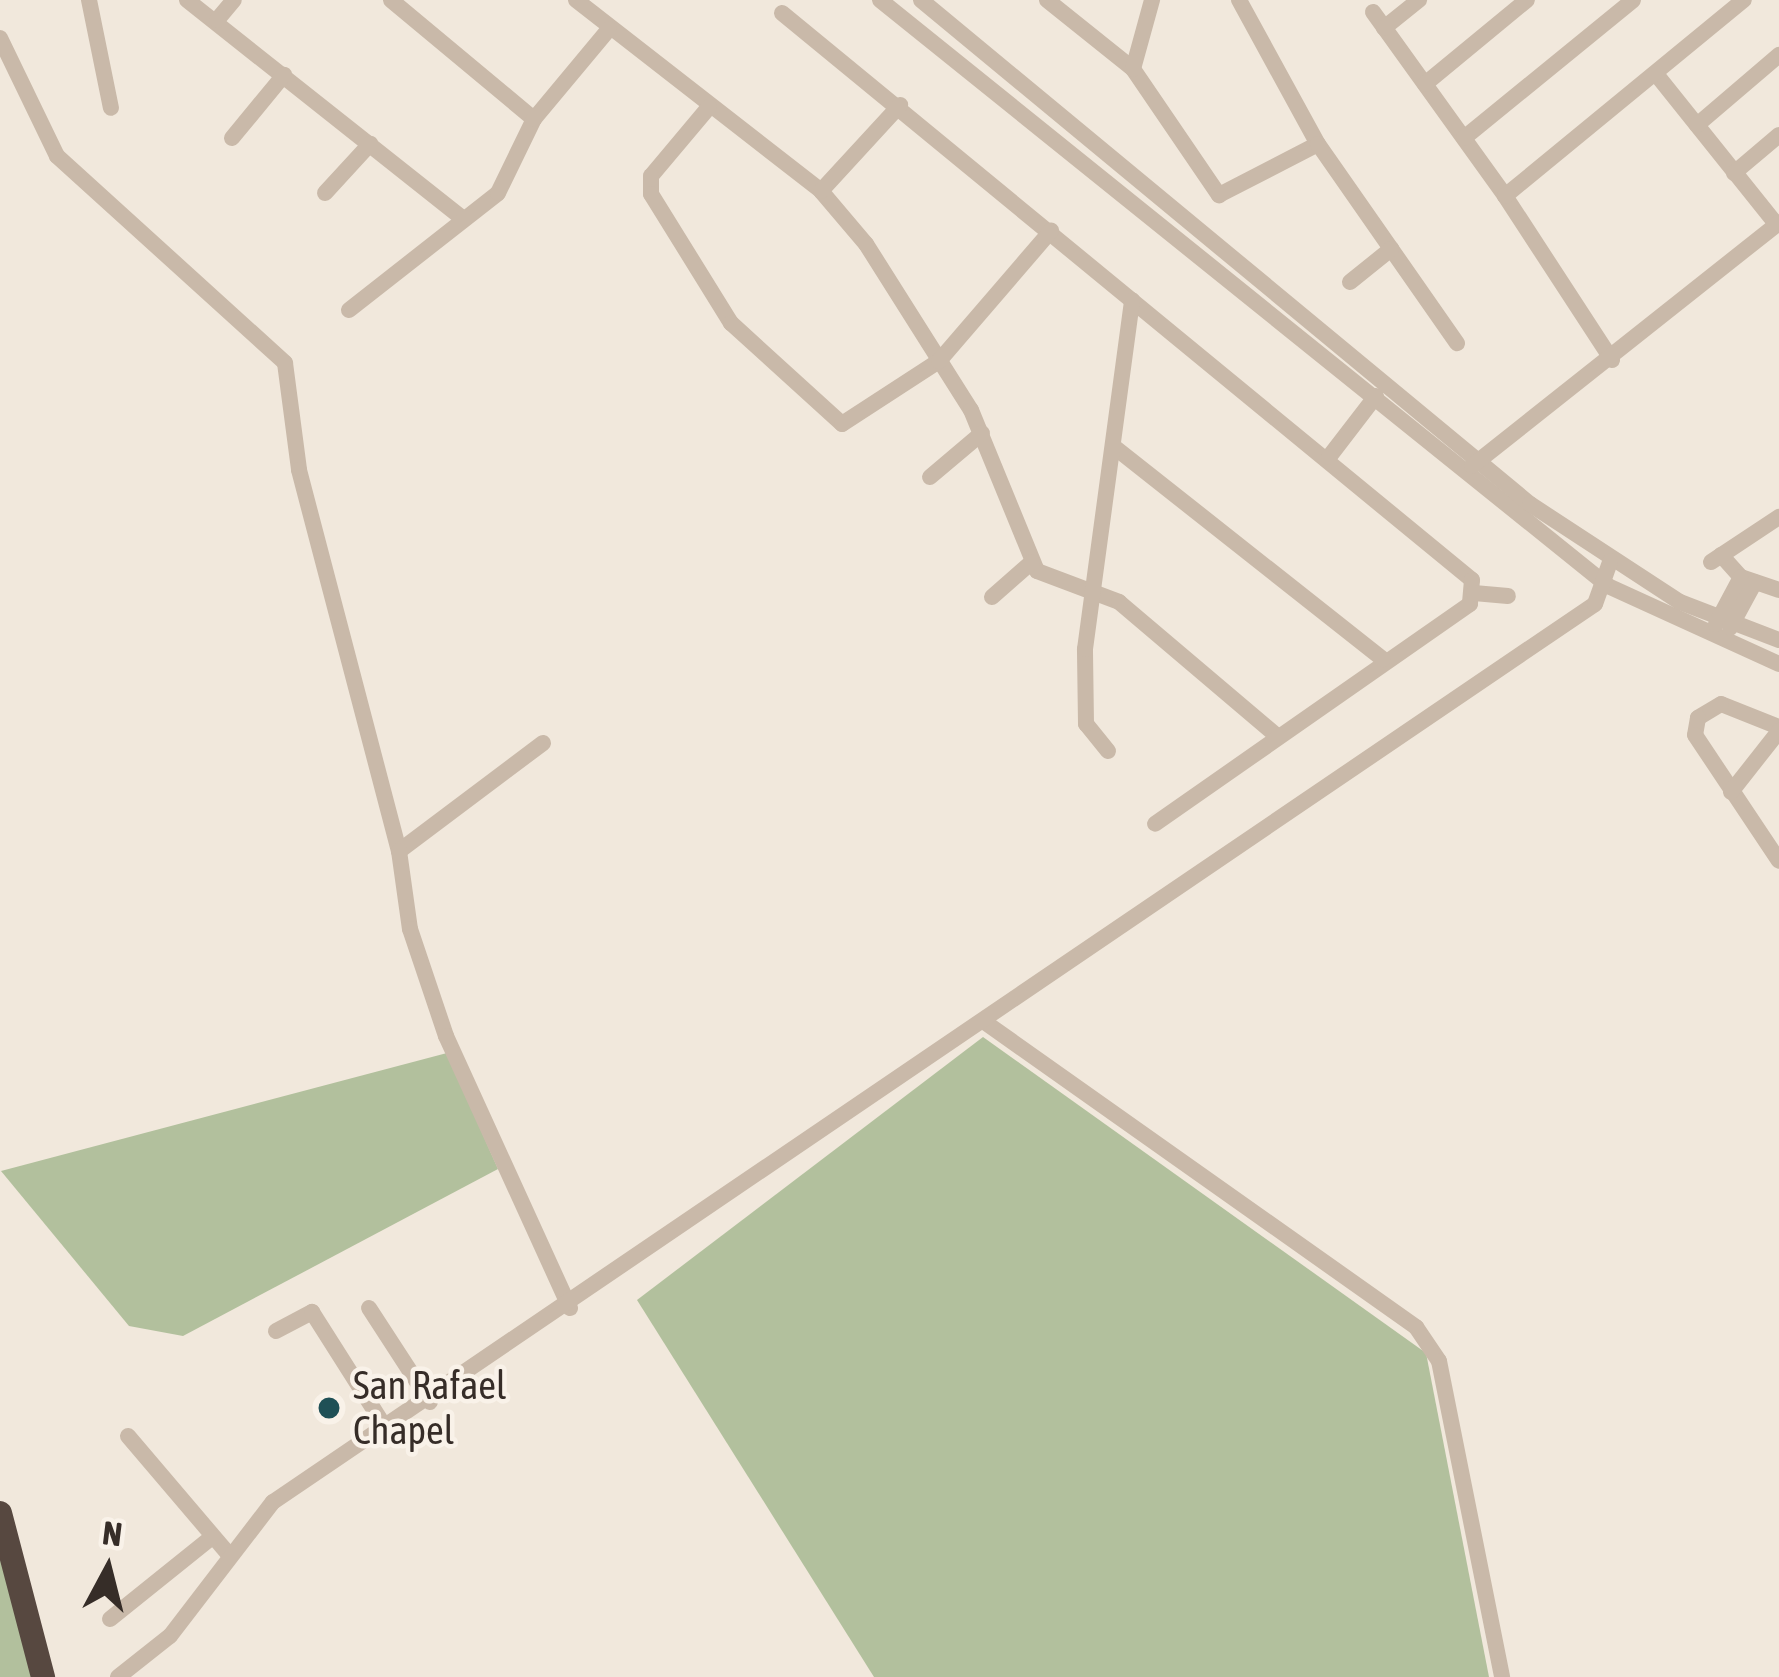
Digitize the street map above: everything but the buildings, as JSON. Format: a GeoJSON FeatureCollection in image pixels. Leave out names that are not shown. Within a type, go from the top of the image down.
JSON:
{"type":"FeatureCollection","features":[{"type":"Feature","properties":{"kind":"highway"},"geometry":{"type":"LineString","coordinates":[[0,1514],[44,1677]]}},
{"type":"Feature","properties":{"kind":"street"},"geometry":{"type":"LineString","coordinates":[[88,0],[111,108]]}},
{"type":"Feature","properties":{"kind":"street"},"geometry":{"type":"LineString","coordinates":[[187,0],[463,220]]}},
{"type":"Feature","properties":{"kind":"street"},"geometry":{"type":"LineString","coordinates":[[217,20],[234,0]]}},
{"type":"Feature","properties":{"kind":"street"},"geometry":{"type":"LineString","coordinates":[[391,0],[534,119]]}},
{"type":"Feature","properties":{"kind":"street"},"geometry":{"type":"LineString","coordinates":[[576,0],[821,191],[939,361],[982,433],[1032,562],[1093,590],[1277,736]]}},
{"type":"Feature","properties":{"kind":"street"},"geometry":{"type":"LineString","coordinates":[[880,0],[1369,404],[1610,562],[1779,664]]}},
{"type":"Feature","properties":{"kind":"street"},"geometry":{"type":"LineString","coordinates":[[920,0],[1384,386],[1470,469],[1608,586],[1722,628],[1779,640]]}},
{"type":"Feature","properties":{"kind":"street"},"geometry":{"type":"LineString","coordinates":[[1047,0],[1133,69],[1219,195],[1318,144]]}},
{"type":"Feature","properties":{"kind":"street"},"geometry":{"type":"LineString","coordinates":[[1133,69],[1152,0]]}},
{"type":"Feature","properties":{"kind":"street"},"geometry":{"type":"LineString","coordinates":[[1239,0],[1318,144],[1457,343]]}},
{"type":"Feature","properties":{"kind":"street"},"geometry":{"type":"LineString","coordinates":[[1384,28],[1419,0]]}},
{"type":"Feature","properties":{"kind":"street"},"geometry":{"type":"LineString","coordinates":[[1425,84],[1527,0]]}},
{"type":"Feature","properties":{"kind":"street"},"geometry":{"type":"LineString","coordinates":[[1464,139],[1633,0]]}},
{"type":"Feature","properties":{"kind":"street"},"geometry":{"type":"LineString","coordinates":[[1505,196],[1744,0]]}},
{"type":"Feature","properties":{"kind":"street"},"geometry":{"type":"LineString","coordinates":[[1373,12],[1505,196],[1612,360]]}},
{"type":"Feature","properties":{"kind":"street"},"geometry":{"type":"LineString","coordinates":[[782,13],[1330,458],[1474,592],[1508,596]]}},
{"type":"Feature","properties":{"kind":"street"},"geometry":{"type":"LineString","coordinates":[[349,310],[498,193],[534,119],[609,29]]}},
{"type":"Feature","properties":{"kind":"street"},"geometry":{"type":"LineString","coordinates":[[0,38],[56,156],[285,363],[298,470],[400,851],[410,929],[446,1036],[570,1308]]}},
{"type":"Feature","properties":{"kind":"street"},"geometry":{"type":"LineString","coordinates":[[1697,125],[1779,55]]}},
{"type":"Feature","properties":{"kind":"street"},"geometry":{"type":"LineString","coordinates":[[1470,469],[1778,224],[1656,74]]}},
{"type":"Feature","properties":{"kind":"street"},"geometry":{"type":"LineString","coordinates":[[232,138],[284,75]]}},
{"type":"Feature","properties":{"kind":"street"},"geometry":{"type":"LineString","coordinates":[[821,191],[900,105]]}},
{"type":"Feature","properties":{"kind":"street"},"geometry":{"type":"LineString","coordinates":[[710,107],[651,176],[651,194],[730,323],[842,424],[939,361],[1051,231]]}},
{"type":"Feature","properties":{"kind":"street"},"geometry":{"type":"LineString","coordinates":[[1734,172],[1779,136]]}},
{"type":"Feature","properties":{"kind":"street"},"geometry":{"type":"LineString","coordinates":[[325,194],[370,143]]}},
{"type":"Feature","properties":{"kind":"street"},"geometry":{"type":"LineString","coordinates":[[1351,282],[1391,249]]}},
{"type":"Feature","properties":{"kind":"street"},"geometry":{"type":"LineString","coordinates":[[1108,751],[1083,707],[1093,590],[1132,300]]}},
{"type":"Feature","properties":{"kind":"street"},"geometry":{"type":"LineString","coordinates":[[1330,458],[1384,386]]}},
{"type":"Feature","properties":{"kind":"street"},"geometry":{"type":"LineString","coordinates":[[929,477],[982,433]]}},
{"type":"Feature","properties":{"kind":"street"},"geometry":{"type":"LineString","coordinates":[[1114,446],[1383,659]]}},
{"type":"Feature","properties":{"kind":"street"},"geometry":{"type":"LineString","coordinates":[[1779,517],[1716,558],[1748,579],[1779,590]]}},
{"type":"Feature","properties":{"kind":"street"},"geometry":{"type":"LineString","coordinates":[[992,597],[1032,562]]}},
{"type":"Feature","properties":{"kind":"street"},"geometry":{"type":"LineString","coordinates":[[1608,586],[1610,562]]}},
{"type":"Feature","properties":{"kind":"street"},"geometry":{"type":"LineString","coordinates":[[1722,628],[1748,579]]}},
{"type":"Feature","properties":{"kind":"street"},"geometry":{"type":"LineString","coordinates":[[110,1619],[273,1502],[570,1308],[986,1023],[1608,586]]}},
{"type":"Feature","properties":{"kind":"street"},"geometry":{"type":"LineString","coordinates":[[1154,824],[1474,592]]}},
{"type":"Feature","properties":{"kind":"street"},"geometry":{"type":"LineString","coordinates":[[1731,791],[1779,729],[1721,704],[1698,718],[1695,735],[1731,791],[1779,860]]}},
{"type":"Feature","properties":{"kind":"street"},"geometry":{"type":"LineString","coordinates":[[400,851],[543,743]]}},
{"type":"Feature","properties":{"kind":"street"},"geometry":{"type":"LineString","coordinates":[[986,1023],[1416,1327],[1439,1361],[1502,1677]]}},
{"type":"Feature","properties":{"kind":"street"},"geometry":{"type":"LineString","coordinates":[[369,1308],[430,1402]]}},
{"type":"Feature","properties":{"kind":"street"},"geometry":{"type":"LineString","coordinates":[[276,1331],[312,1312],[387,1430]]}},
{"type":"Feature","properties":{"kind":"street"},"geometry":{"type":"LineString","coordinates":[[128,1436],[219,1544]]}},
{"type":"Feature","properties":{"kind":"street"},"geometry":{"type":"LineString","coordinates":[[118,1677],[170,1636],[219,1544]]}},
{"type":"Feature","properties":{"kind":"green space"},"geometry":{"type":"Polygon","coordinates":[[[983,1037],[1426,1353],[1489,1677],[874,1677],[637,1300],[983,1037]]]}},
{"type":"Feature","properties":{"kind":"green space"},"geometry":{"type":"Polygon","coordinates":[[[447,1053],[498,1169],[183,1336],[129,1326],[1,1171],[447,1053]]]}},
{"type":"Feature","properties":{"kind":"green space"},"geometry":{"type":"Polygon","coordinates":[[[0,1550],[32,1677],[0,1677],[0,1550]]]}},
{"type":"Feature","properties":{"kind":"place","name":"San Rafael Chapel"},"geometry":{"type":"Point","coordinates":[329,1408]}}]}
